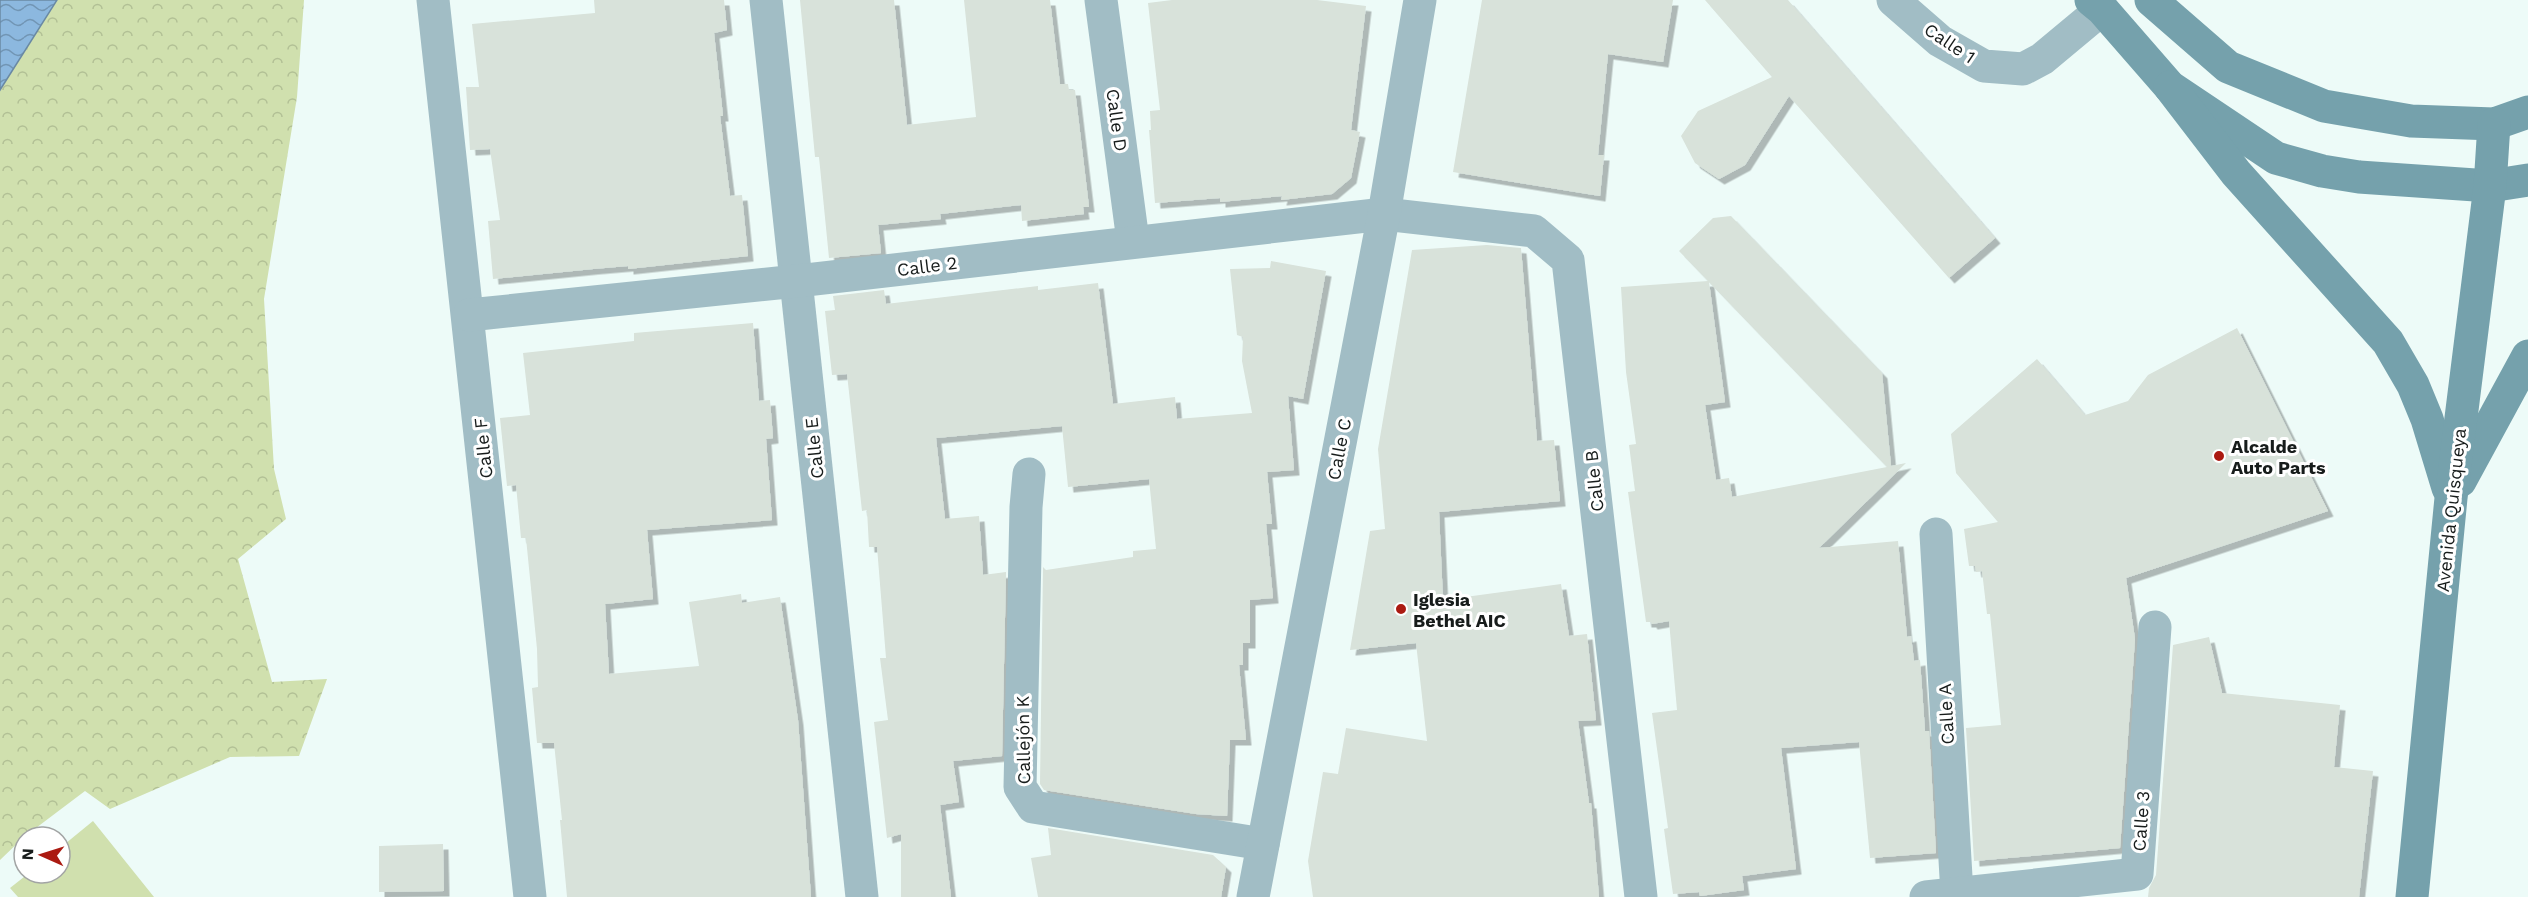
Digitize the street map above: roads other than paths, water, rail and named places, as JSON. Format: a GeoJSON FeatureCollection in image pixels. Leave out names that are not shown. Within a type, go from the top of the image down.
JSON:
{"type":"FeatureCollection","features":[{"type":"Feature","properties":{"kind":"street","name":"Calle F"},"geometry":{"type":"LineString","coordinates":[[433,0],[469,315],[530,897]]}},
{"type":"Feature","properties":{"kind":"street","name":"Calle E"},"geometry":{"type":"LineString","coordinates":[[766,0],[862,897]]}},
{"type":"Feature","properties":{"kind":"street","name":"Calle D"},"geometry":{"type":"LineString","coordinates":[[1101,0],[1133,241]]}},
{"type":"Feature","properties":{"kind":"street","name":"Calle C"},"geometry":{"type":"LineString","coordinates":[[1253,897],[1384,214],[1420,0]]}},
{"type":"Feature","properties":{"kind":"street","name":"Calle 1"},"geometry":{"type":"LineString","coordinates":[[1893,0],[1940,41],[1984,66],[2023,69],[2042,59],[2101,3]]}},
{"type":"Feature","properties":{"kind":"street"},"geometry":{"type":"LineString","coordinates":[[2151,0],[2228,67],[2324,106],[2411,121],[2494,124],[2528,112]]}},
{"type":"Feature","properties":{"kind":"street"},"geometry":{"type":"LineString","coordinates":[[2101,3],[2236,173],[2388,342],[2413,385],[2427,419],[2451,498]]}},
{"type":"Feature","properties":{"kind":"street"},"geometry":{"type":"LineString","coordinates":[[2170,87],[2276,158],[2322,171],[2359,177],[2490,186],[2528,180]]}},
{"type":"Feature","properties":{"kind":"street","name":"Avenida Quisqueya"},"geometry":{"type":"LineString","coordinates":[[2412,897],[2451,498],[2490,186],[2494,124]]}},
{"type":"Feature","properties":{"kind":"street","name":"Calle 2"},"geometry":{"type":"LineString","coordinates":[[469,315],[796,281],[1384,214]]}},
{"type":"Feature","properties":{"kind":"street","name":"Calle B"},"geometry":{"type":"LineString","coordinates":[[1384,214],[1534,231],[1568,260],[1641,897]]}},
{"type":"Feature","properties":{"kind":"street"},"geometry":{"type":"LineString","coordinates":[[2451,498],[2528,356]]}},
{"type":"Feature","properties":{"kind":"street","name":"Callejón K"},"geometry":{"type":"LineString","coordinates":[[1029,474],[1026,507],[1020,787],[1033,807],[1263,844]]}},
{"type":"Feature","properties":{"kind":"street","name":"Calle A"},"geometry":{"type":"LineString","coordinates":[[1936,534],[1941,895]]}},
{"type":"Feature","properties":{"kind":"street","name":"Calle 3"},"geometry":{"type":"LineString","coordinates":[[1941,895],[2137,874],[2155,627]]}},
{"type":"Feature","properties":{"kind":"water"},"geometry":{"type":"Polygon","coordinates":[[[0,0],[57,0],[0,90],[0,0]]]}},
{"type":"Feature","properties":{"kind":"place","name":"Alcalde Auto Parts"},"geometry":{"type":"Point","coordinates":[2219,456]}},
{"type":"Feature","properties":{"kind":"place","name":"Iglesia Bethel AIC"},"geometry":{"type":"Point","coordinates":[1401,609]}}]}
